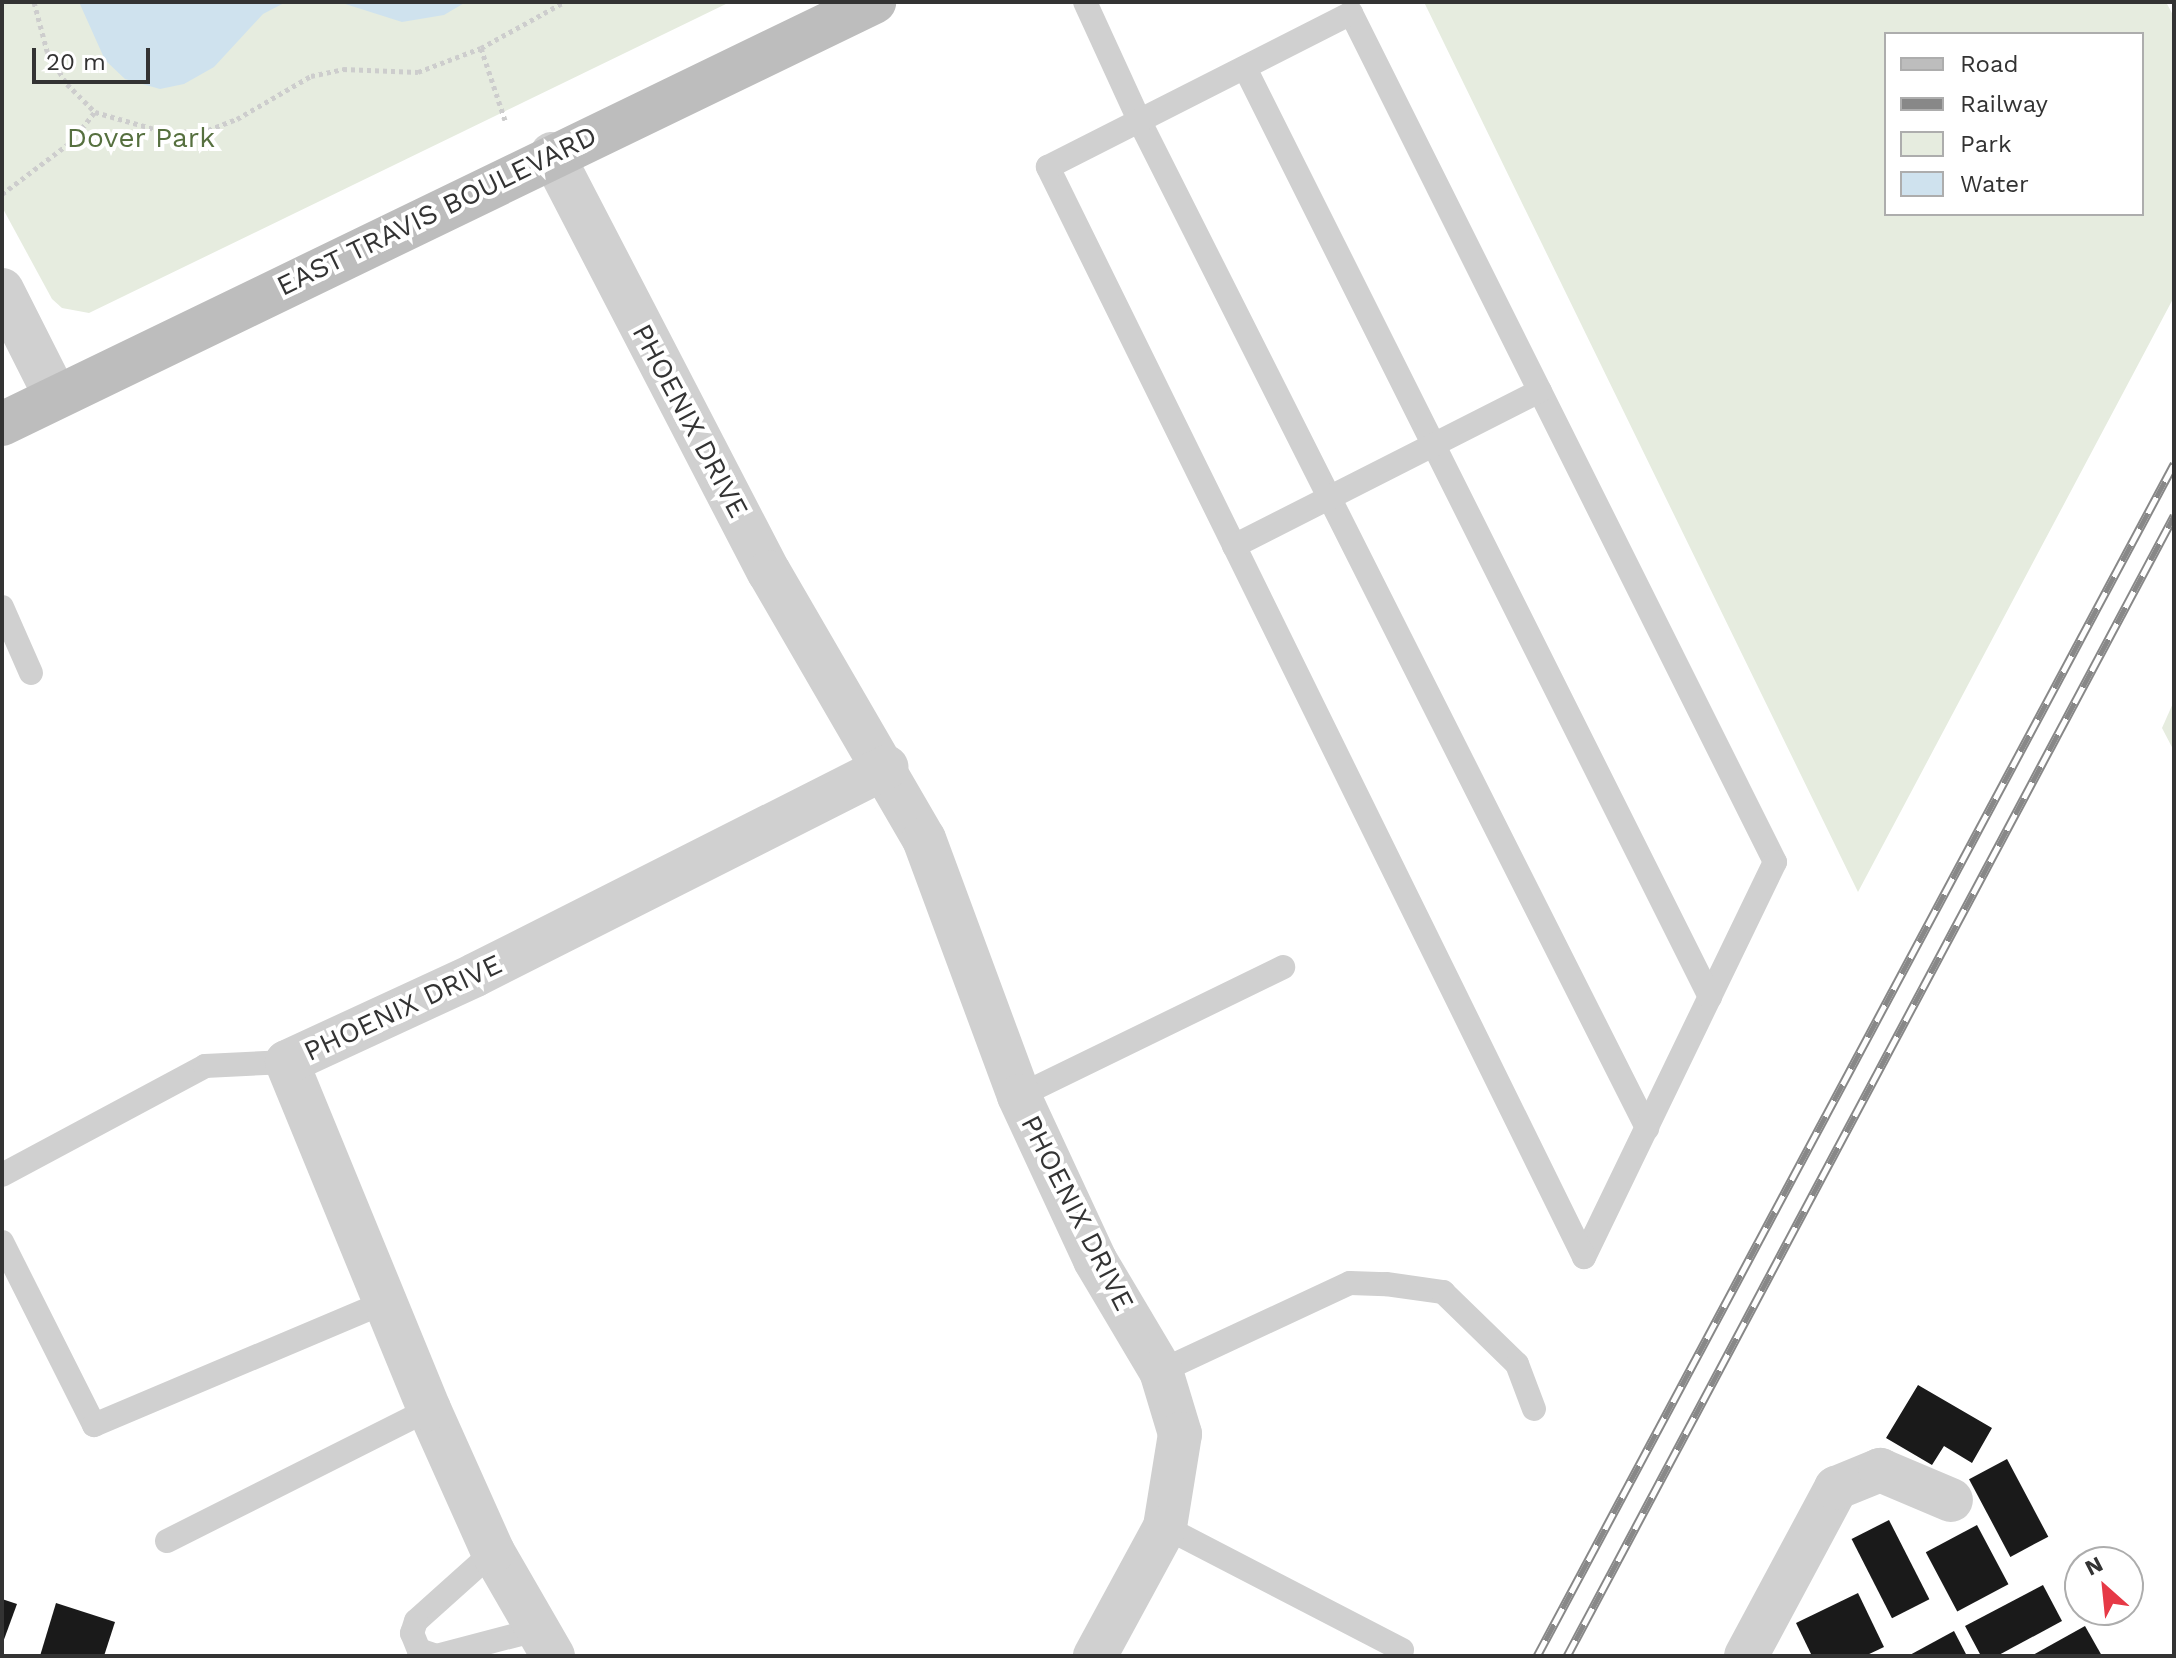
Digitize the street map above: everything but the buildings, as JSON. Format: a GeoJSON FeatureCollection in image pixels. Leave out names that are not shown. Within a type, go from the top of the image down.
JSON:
{"type":"FeatureCollection","features":[{"type":"Feature","properties":{"kind":"main road","name":"EAST TRAVIS BOULEVARD"},"geometry":{"type":"LineString","coordinates":[[2,424],[552,154],[874,2]]}},
{"type":"Feature","properties":{"kind":"street","name":"PHOENIX DRIVE"},"geometry":{"type":"LineString","coordinates":[[552,154],[769,572],[886,767],[924,839],[1019,1096],[1095,1260],[1161,1371],[1180,1434],[1165,1527],[1107,1652]]}},
{"type":"Feature","properties":{"kind":"street"},"geometry":{"type":"LineString","coordinates":[[2,290],[56,397]]}},
{"type":"Feature","properties":{"kind":"street","name":"PHOENIX DRIVE"},"geometry":{"type":"LineString","coordinates":[[544,1643],[493,1552],[429,1409],[287,1062],[488,969],[886,767]]}},
{"type":"Feature","properties":{"kind":"street"},"geometry":{"type":"LineString","coordinates":[[1746,1656],[1836,1488],[1880,1470],[1951,1500]]}},
{"type":"Feature","properties":{"kind":"lane"},"geometry":{"type":"LineString","coordinates":[[1085,2],[1140,122],[1647,1128]]}},
{"type":"Feature","properties":{"kind":"lane"},"geometry":{"type":"LineString","coordinates":[[1351,13],[1775,862],[1584,1257],[1048,167],[1140,122],[1351,13]]}},
{"type":"Feature","properties":{"kind":"lane"},"geometry":{"type":"LineString","coordinates":[[1245,68],[1710,997]]}},
{"type":"Feature","properties":{"kind":"lane"},"geometry":{"type":"LineString","coordinates":[[1234,546],[1433,442],[1540,391]]}},
{"type":"Feature","properties":{"kind":"lane"},"geometry":{"type":"LineString","coordinates":[[2,607],[31,673]]}},
{"type":"Feature","properties":{"kind":"lane"},"geometry":{"type":"LineString","coordinates":[[1019,1096],[1283,967]]}},
{"type":"Feature","properties":{"kind":"lane"},"geometry":{"type":"LineString","coordinates":[[2,1175],[205,1066],[287,1062]]}},
{"type":"Feature","properties":{"kind":"lane"},"geometry":{"type":"LineString","coordinates":[[2,1242],[94,1425],[387,1301]]}},
{"type":"Feature","properties":{"kind":"lane"},"geometry":{"type":"LineString","coordinates":[[1161,1371],[1350,1283],[1386,1284],[1443,1292],[1517,1364],[1534,1409]]}},
{"type":"Feature","properties":{"kind":"lane"},"geometry":{"type":"LineString","coordinates":[[167,1541],[429,1409]]}},
{"type":"Feature","properties":{"kind":"lane"},"geometry":{"type":"LineString","coordinates":[[1165,1527],[1402,1650]]}},
{"type":"Feature","properties":{"kind":"lane"},"geometry":{"type":"LineString","coordinates":[[493,1552],[416,1621],[412,1633],[419,1650],[436,1656],[544,1643]]}},
{"type":"Feature","properties":{"kind":"path"},"geometry":{"type":"LineString","coordinates":[[34,2],[47,51],[67,84],[95,112],[168,133],[208,130],[311,76],[343,69],[418,72],[481,48],[564,2]]}},
{"type":"Feature","properties":{"kind":"path"},"geometry":{"type":"LineString","coordinates":[[481,48],[505,120]]}},
{"type":"Feature","properties":{"kind":"path"},"geometry":{"type":"LineString","coordinates":[[2,194],[72,141],[95,112]]}},
{"type":"Feature","properties":{"kind":"green space","name":"Dover Park"},"geometry":{"type":"Polygon","coordinates":[[[2,2],[730,2],[89,313],[62,308],[52,299],[2,207],[2,2]]]}},
{"type":"Feature","properties":{"kind":"green space"},"geometry":{"type":"Polygon","coordinates":[[[1424,2],[2166,2],[2174,17],[2174,297],[1858,892],[1424,2]]]}},
{"type":"Feature","properties":{"kind":"green space"},"geometry":{"type":"Polygon","coordinates":[[[2174,701],[2174,751],[2162,728],[2174,701]]]}},
{"type":"Feature","properties":{"kind":"water"},"geometry":{"type":"Polygon","coordinates":[[[79,2],[286,2],[263,14],[214,67],[184,84],[160,89],[125,79],[105,60],[79,2]]]}},
{"type":"Feature","properties":{"kind":"water"},"geometry":{"type":"Polygon","coordinates":[[[339,2],[466,2],[444,15],[402,22],[339,2]]]}},
{"type":"Feature","properties":{"kind":"railway"},"geometry":{"type":"LineString","coordinates":[[1537,1656],[2174,464]]}},
{"type":"Feature","properties":{"kind":"railway"},"geometry":{"type":"LineString","coordinates":[[1567,1656],[2174,516]]}}]}
